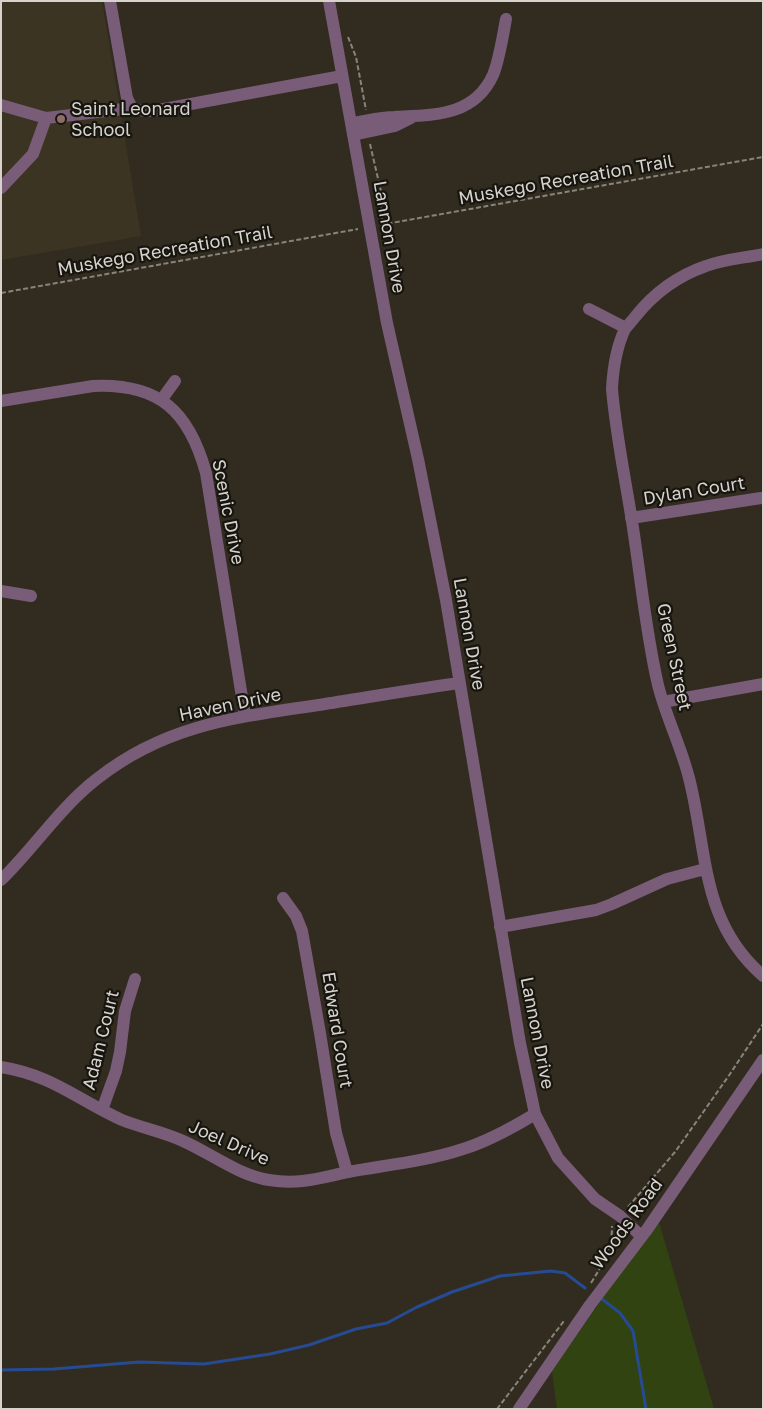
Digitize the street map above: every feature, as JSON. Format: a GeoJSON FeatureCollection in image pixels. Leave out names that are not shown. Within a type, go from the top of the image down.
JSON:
{"type":"FeatureCollection","features":[{"type":"Feature","properties":{"kind":"street"},"geometry":{"type":"LineString","coordinates":[[110,1],[127,98],[132,108]]}},
{"type":"Feature","properties":{"kind":"street","name":"Lannon Drive"},"geometry":{"type":"LineString","coordinates":[[329,1],[386,313],[420,469],[460,684],[520,1043],[535,1114],[558,1158],[595,1199],[620,1216],[641,1236]]}},
{"type":"Feature","properties":{"kind":"street"},"geometry":{"type":"LineString","coordinates":[[353,129],[393,117],[443,114],[462,107],[480,93],[494,74],[506,19]]}},
{"type":"Feature","properties":{"kind":"street"},"geometry":{"type":"LineString","coordinates":[[1,105],[46,118],[132,108],[153,111],[342,76]]}},
{"type":"Feature","properties":{"kind":"street"},"geometry":{"type":"LineString","coordinates":[[1,188],[33,154],[46,118]]}},
{"type":"Feature","properties":{"kind":"street"},"geometry":{"type":"LineString","coordinates":[[589,309],[626,328],[656,294],[670,282],[708,265],[763,254]]}},
{"type":"Feature","properties":{"kind":"street","name":"Green Street"},"geometry":{"type":"LineString","coordinates":[[626,328],[616,355],[612,389],[648,632],[663,702],[690,779],[705,869],[716,908],[734,944],[763,976]]}},
{"type":"Feature","properties":{"kind":"street"},"geometry":{"type":"LineString","coordinates":[[162,399],[175,381]]}},
{"type":"Feature","properties":{"kind":"street","name":"Scenic Drive"},"geometry":{"type":"LineString","coordinates":[[1,401],[106,385],[145,392],[162,399],[181,417],[196,445],[206,473],[245,716]]}},
{"type":"Feature","properties":{"kind":"street","name":"Dylan Court"},"geometry":{"type":"LineString","coordinates":[[631,518],[761,498]]}},
{"type":"Feature","properties":{"kind":"street"},"geometry":{"type":"LineString","coordinates":[[1,591],[31,596]]}},
{"type":"Feature","properties":{"kind":"street","name":"Haven Drive"},"geometry":{"type":"LineString","coordinates":[[1,880],[72,800],[123,760],[157,741],[204,725],[245,716],[460,684]]}},
{"type":"Feature","properties":{"kind":"street"},"geometry":{"type":"LineString","coordinates":[[663,702],[763,684]]}},
{"type":"Feature","properties":{"kind":"street"},"geometry":{"type":"LineString","coordinates":[[500,927],[596,910],[667,879],[705,869]]}},
{"type":"Feature","properties":{"kind":"street","name":"Edward Court"},"geometry":{"type":"LineString","coordinates":[[284,898],[296,916],[302,932],[336,1132],[347,1172]]}},
{"type":"Feature","properties":{"kind":"street","name":"Adam Court"},"geometry":{"type":"LineString","coordinates":[[102,1110],[116,1071],[124,1011],[135,979]]}},
{"type":"Feature","properties":{"kind":"street","name":"Woods Road"},"geometry":{"type":"LineString","coordinates":[[519,1409],[763,1060]]}},
{"type":"Feature","properties":{"kind":"street","name":"Joel Drive"},"geometry":{"type":"LineString","coordinates":[[1,1068],[29,1073],[43,1078],[124,1120],[184,1141],[238,1170],[268,1180],[307,1181],[461,1150],[482,1142],[535,1114]]}},
{"type":"Feature","properties":{"kind":"path"},"geometry":{"type":"LineString","coordinates":[[348,36],[356,57],[366,114]]}},
{"type":"Feature","properties":{"kind":"path"},"geometry":{"type":"LineString","coordinates":[[369,138],[382,196],[381,211],[383,225]]}},
{"type":"Feature","properties":{"kind":"path","name":"Muskego Recreation Trail"},"geometry":{"type":"LineString","coordinates":[[374,226],[763,157]]}},
{"type":"Feature","properties":{"kind":"path","name":"Muskego Recreation Trail"},"geometry":{"type":"LineString","coordinates":[[1,293],[362,228]]}},
{"type":"Feature","properties":{"kind":"path"},"geometry":{"type":"LineString","coordinates":[[628,1208],[675,1152],[763,1024]]}},
{"type":"Feature","properties":{"kind":"path"},"geometry":{"type":"LineString","coordinates":[[588,1288],[610,1248],[613,1225]]}},
{"type":"Feature","properties":{"kind":"path"},"geometry":{"type":"LineString","coordinates":[[497,1409],[566,1318]]}},
{"type":"Feature","properties":{"kind":"shaded area","name":"Saint Leonard School"},"geometry":{"type":"Polygon","coordinates":[[[1,1],[102,1],[141,236],[1,260],[1,1]]]}},
{"type":"Feature","properties":{"kind":"green space"},"geometry":{"type":"Polygon","coordinates":[[[658,1219],[714,1409],[557,1409],[552,1371],[658,1219]]]}},
{"type":"Feature","properties":{"kind":"waterway"},"geometry":{"type":"LineString","coordinates":[[1,1370],[54,1369],[139,1362],[204,1364],[270,1354],[309,1345],[356,1329],[387,1323],[417,1307],[452,1292],[500,1276],[551,1271],[565,1273],[585,1288]]}},
{"type":"Feature","properties":{"kind":"waterway"},"geometry":{"type":"LineString","coordinates":[[602,1299],[620,1313],[633,1331],[646,1409]]}},
{"type":"Feature","properties":{"kind":"place","name":"Saint Leonard School"},"geometry":{"type":"Point","coordinates":[61,119]}}]}
